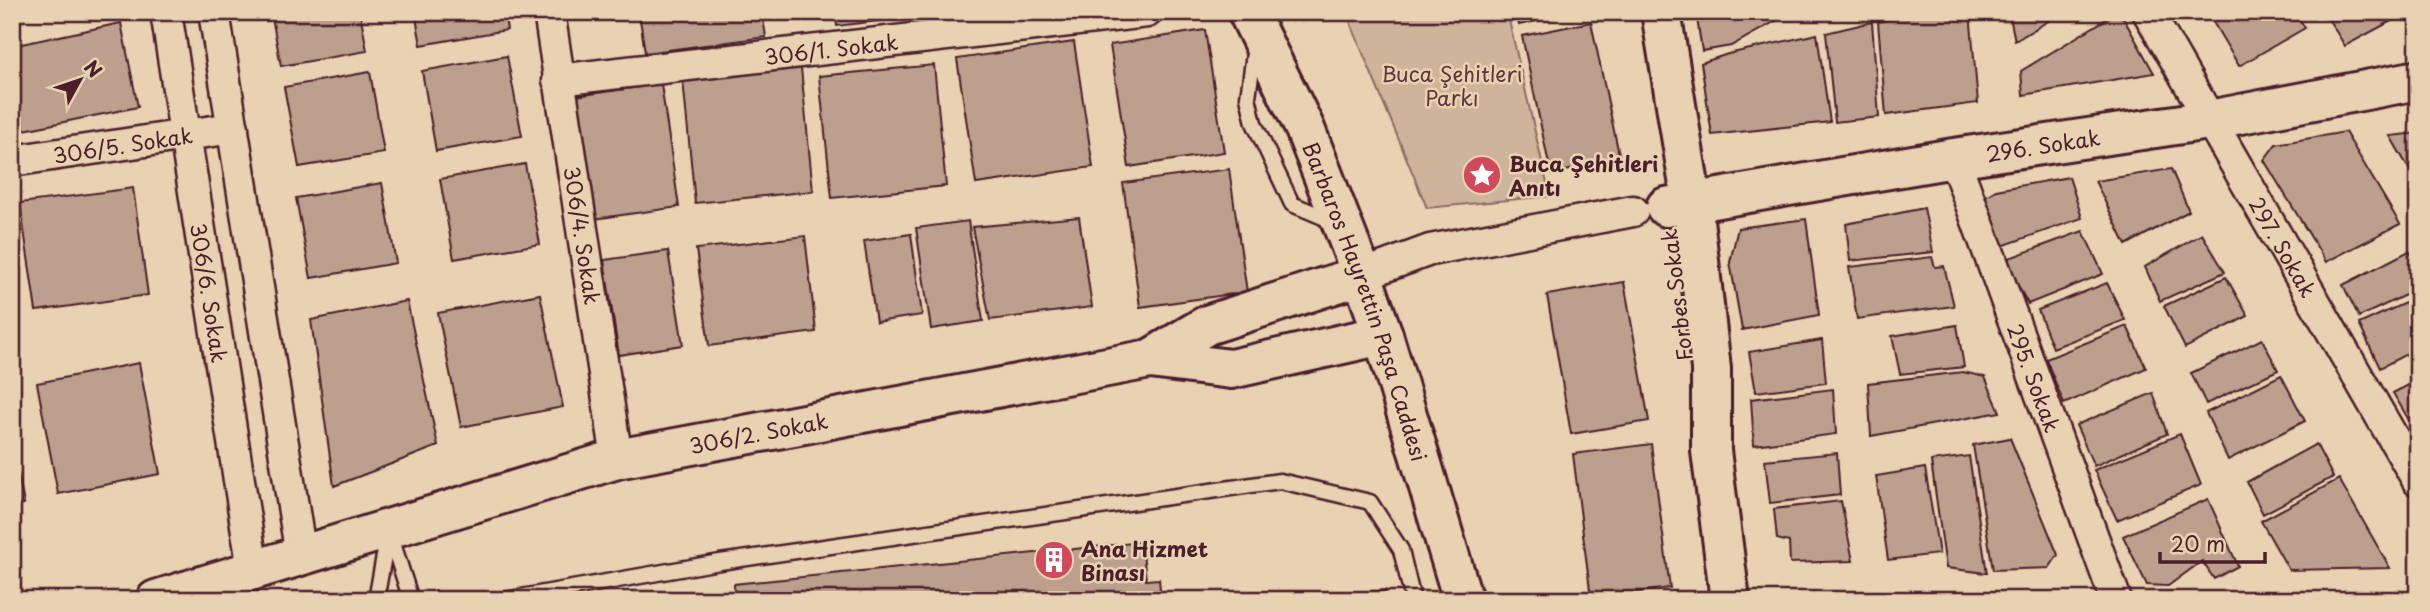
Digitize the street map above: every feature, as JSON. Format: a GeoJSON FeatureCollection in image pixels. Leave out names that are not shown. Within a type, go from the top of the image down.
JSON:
{"type":"FeatureCollection","features":[{"type":"Feature","properties":{"kind":"street","name":"306/6. Sokak"},"geometry":{"type":"LineString","coordinates":[[166,12],[253,570]]}},
{"type":"Feature","properties":{"kind":"street"},"geometry":{"type":"LineString","coordinates":[[214,12],[301,556]]}},
{"type":"Feature","properties":{"kind":"street","name":"306/4. Sokak"},"geometry":{"type":"LineString","coordinates":[[549,12],[617,458]]}},
{"type":"Feature","properties":{"kind":"street","name":"306/1. Sokak"},"geometry":{"type":"LineString","coordinates":[[558,80],[1147,12]]}},
{"type":"Feature","properties":{"kind":"street","name":"Forbes Sokak"},"geometry":{"type":"LineString","coordinates":[[1635,12],[1664,208],[1711,369],[1711,451],[1730,600]]}},
{"type":"Feature","properties":{"kind":"street","name":"Forbes Sokak"},"geometry":{"type":"LineString","coordinates":[[1661,12],[1664,208]]}},
{"type":"Feature","properties":{"kind":"street","name":"297. Sokak"},"geometry":{"type":"LineString","coordinates":[[2148,12],[2418,481]]}},
{"type":"Feature","properties":{"kind":"street","name":"Barbaros Hayrettin Paşa Caddesi"},"geometry":{"type":"LineString","coordinates":[[1253,23],[1305,129],[1362,275],[1383,335],[1463,600]]}},
{"type":"Feature","properties":{"kind":"street","name":"296. Sokak"},"geometry":{"type":"LineString","coordinates":[[1664,208],[1954,158],[2209,120],[2418,80]]}},
{"type":"Feature","properties":{"kind":"street","name":"306/5. Sokak"},"geometry":{"type":"LineString","coordinates":[[12,161],[233,128]]}},
{"type":"Feature","properties":{"kind":"street","name":"295. Sokak"},"geometry":{"type":"LineString","coordinates":[[1954,158],[2116,600]]}},
{"type":"Feature","properties":{"kind":"street"},"geometry":{"type":"LineString","coordinates":[[1362,275],[1430,250],[1549,226],[1664,208]]}},
{"type":"Feature","properties":{"kind":"street","name":"306/2. Sokak"},"geometry":{"type":"LineString","coordinates":[[156,600],[617,458],[1150,359],[1207,325],[1362,275]]}},
{"type":"Feature","properties":{"kind":"street"},"geometry":{"type":"LineString","coordinates":[[1150,359],[1231,369],[1383,335]]}},
{"type":"Feature","properties":{"kind":"lane"},"geometry":{"type":"LineString","coordinates":[[504,600],[720,562],[1280,481],[1370,502],[1401,550],[1413,600]]}},
{"type":"Feature","properties":{"kind":"lane"},"geometry":{"type":"LineString","coordinates":[[376,600],[388,529]]}},
{"type":"Feature","properties":{"kind":"lane"},"geometry":{"type":"LineString","coordinates":[[388,529],[411,600]]}},
{"type":"Feature","properties":{"kind":"green space","name":"Buca Şehitleri Parkı"},"geometry":{"type":"Polygon","coordinates":[[[1346,12],[1507,12],[1550,196],[1427,208],[1346,12]]]}},
{"type":"Feature","properties":{"kind":"building"},"geometry":{"type":"Polygon","coordinates":[[[271,12],[360,12],[367,51],[281,66],[271,12]]]}},
{"type":"Feature","properties":{"kind":"building"},"geometry":{"type":"Polygon","coordinates":[[[415,12],[504,12],[507,30],[421,45],[415,12]]]}},
{"type":"Feature","properties":{"kind":"building"},"geometry":{"type":"Polygon","coordinates":[[[639,12],[762,12],[766,37],[645,53],[639,12]]]}},
{"type":"Feature","properties":{"kind":"building"},"geometry":{"type":"Polygon","coordinates":[[[835,12],[894,12],[895,19],[837,26],[835,12]]]}},
{"type":"Feature","properties":{"kind":"building"},"geometry":{"type":"Polygon","coordinates":[[[913,12],[952,12],[914,18],[913,12]]]}},
{"type":"Feature","properties":{"kind":"building"},"geometry":{"type":"Polygon","coordinates":[[[1516,12],[1575,12],[1519,25],[1516,12]]]}},
{"type":"Feature","properties":{"kind":"building"},"geometry":{"type":"Polygon","coordinates":[[[1696,12],[1792,12],[1731,46],[1702,51],[1696,12]]]}},
{"type":"Feature","properties":{"kind":"building"},"geometry":{"type":"Polygon","coordinates":[[[1913,12],[1970,12],[1978,103],[1886,115],[1878,22],[1913,12]]]}},
{"type":"Feature","properties":{"kind":"building"},"geometry":{"type":"Polygon","coordinates":[[[2009,12],[2063,12],[2015,41],[2009,12]]]}},
{"type":"Feature","properties":{"kind":"building"},"geometry":{"type":"Polygon","coordinates":[[[2118,12],[2154,73],[2023,95],[2021,71],[2118,12]]]}},
{"type":"Feature","properties":{"kind":"building"},"geometry":{"type":"Polygon","coordinates":[[[2207,12],[2295,12],[2305,28],[2239,66],[2207,12]]]}},
{"type":"Feature","properties":{"kind":"building"},"geometry":{"type":"Polygon","coordinates":[[[2324,12],[2408,12],[2345,46],[2324,12]]]}},
{"type":"Feature","properties":{"kind":"building"},"geometry":{"type":"Polygon","coordinates":[[[1591,22],[1620,159],[1551,174],[1522,36],[1591,22]]]}},
{"type":"Feature","properties":{"kind":"building"},"geometry":{"type":"Polygon","coordinates":[[[1872,22],[1879,117],[1835,122],[1826,33],[1872,22]]]}},
{"type":"Feature","properties":{"kind":"building"},"geometry":{"type":"Polygon","coordinates":[[[121,23],[138,107],[24,130],[12,73],[12,46],[121,23]]]}},
{"type":"Feature","properties":{"kind":"building"},"geometry":{"type":"Polygon","coordinates":[[[1205,30],[1224,152],[1129,167],[1110,45],[1205,30]]]}},
{"type":"Feature","properties":{"kind":"building"},"geometry":{"type":"Polygon","coordinates":[[[1817,34],[1830,122],[1712,135],[1701,63],[1728,54],[1817,34]]]}},
{"type":"Feature","properties":{"kind":"building"},"geometry":{"type":"Polygon","coordinates":[[[1074,42],[1093,167],[976,184],[957,59],[1074,42]]]}},
{"type":"Feature","properties":{"kind":"building"},"geometry":{"type":"Polygon","coordinates":[[[507,56],[522,136],[436,151],[422,71],[507,56]]]}},
{"type":"Feature","properties":{"kind":"building"},"geometry":{"type":"Polygon","coordinates":[[[934,65],[946,186],[832,198],[819,76],[934,65]]]}},
{"type":"Feature","properties":{"kind":"building"},"geometry":{"type":"Polygon","coordinates":[[[801,68],[813,191],[695,203],[683,80],[801,68]]]}},
{"type":"Feature","properties":{"kind":"building"},"geometry":{"type":"Polygon","coordinates":[[[370,72],[384,153],[299,167],[284,87],[370,72]]]}},
{"type":"Feature","properties":{"kind":"building"},"geometry":{"type":"Polygon","coordinates":[[[661,84],[679,207],[593,219],[576,96],[661,84]]]}},
{"type":"Feature","properties":{"kind":"building"},"geometry":{"type":"Polygon","coordinates":[[[2345,132],[2400,224],[2326,262],[2264,160],[2276,144],[2345,132]]]}},
{"type":"Feature","properties":{"kind":"building"},"geometry":{"type":"Polygon","coordinates":[[[2418,133],[2418,184],[2390,136],[2418,133]]]}},
{"type":"Feature","properties":{"kind":"building"},"geometry":{"type":"Polygon","coordinates":[[[525,164],[540,244],[454,259],[440,179],[525,164]]]}},
{"type":"Feature","properties":{"kind":"building"},"geometry":{"type":"Polygon","coordinates":[[[1229,169],[1247,292],[1140,307],[1123,183],[1229,169]]]}},
{"type":"Feature","properties":{"kind":"building"},"geometry":{"type":"Polygon","coordinates":[[[2171,169],[2189,211],[2126,245],[2095,181],[2171,169]]]}},
{"type":"Feature","properties":{"kind":"building"},"geometry":{"type":"Polygon","coordinates":[[[2069,177],[2082,218],[1999,247],[1986,196],[1996,190],[2069,177]]]}},
{"type":"Feature","properties":{"kind":"building"},"geometry":{"type":"Polygon","coordinates":[[[382,183],[396,263],[311,278],[296,198],[382,183]]]}},
{"type":"Feature","properties":{"kind":"building"},"geometry":{"type":"Polygon","coordinates":[[[133,188],[148,295],[36,311],[20,203],[133,188]]]}},
{"type":"Feature","properties":{"kind":"building"},"geometry":{"type":"Polygon","coordinates":[[[1924,208],[1933,252],[1850,261],[1846,224],[1924,208]]]}},
{"type":"Feature","properties":{"kind":"building"},"geometry":{"type":"Polygon","coordinates":[[[1079,217],[1092,307],[990,320],[972,227],[1079,217]]]}},
{"type":"Feature","properties":{"kind":"building"},"geometry":{"type":"Polygon","coordinates":[[[1806,219],[1819,315],[1742,330],[1730,262],[1738,228],[1806,219]]]}},
{"type":"Feature","properties":{"kind":"building"},"geometry":{"type":"Polygon","coordinates":[[[968,221],[983,321],[931,329],[916,228],[968,221]]]}},
{"type":"Feature","properties":{"kind":"building"},"geometry":{"type":"Polygon","coordinates":[[[2083,231],[2103,274],[2028,304],[2004,260],[2083,231]]]}},
{"type":"Feature","properties":{"kind":"building"},"geometry":{"type":"Polygon","coordinates":[[[911,234],[922,315],[876,322],[864,241],[911,234]]]}},
{"type":"Feature","properties":{"kind":"building"},"geometry":{"type":"Polygon","coordinates":[[[2202,234],[2225,272],[2160,301],[2145,267],[2202,234]]]}},
{"type":"Feature","properties":{"kind":"building"},"geometry":{"type":"Polygon","coordinates":[[[805,236],[816,332],[709,346],[696,249],[805,236]]]}},
{"type":"Feature","properties":{"kind":"building"},"geometry":{"type":"Polygon","coordinates":[[[668,251],[683,345],[619,355],[604,260],[668,251]]]}},
{"type":"Feature","properties":{"kind":"building"},"geometry":{"type":"Polygon","coordinates":[[[2409,251],[2418,265],[2418,289],[2359,317],[2343,285],[2409,251]]]}},
{"type":"Feature","properties":{"kind":"building"},"geometry":{"type":"Polygon","coordinates":[[[1932,257],[1935,267],[1944,266],[1954,306],[1857,319],[1849,267],[1932,257]]]}},
{"type":"Feature","properties":{"kind":"building"},"geometry":{"type":"Polygon","coordinates":[[[2226,277],[2248,316],[2185,348],[2164,306],[2226,277]]]}},
{"type":"Feature","properties":{"kind":"building"},"geometry":{"type":"Polygon","coordinates":[[[1624,282],[1649,421],[1571,434],[1547,295],[1624,282]]]}},
{"type":"Feature","properties":{"kind":"building"},"geometry":{"type":"Polygon","coordinates":[[[2107,283],[2125,320],[2053,348],[2038,310],[2107,283]]]}},
{"type":"Feature","properties":{"kind":"building"},"geometry":{"type":"Polygon","coordinates":[[[540,294],[563,407],[461,427],[438,313],[540,294]]]}},
{"type":"Feature","properties":{"kind":"building"},"geometry":{"type":"Polygon","coordinates":[[[2418,297],[2418,348],[2380,368],[2359,324],[2418,297]]]}},
{"type":"Feature","properties":{"kind":"building"},"geometry":{"type":"Polygon","coordinates":[[[407,301],[438,446],[334,486],[311,320],[407,301]]]}},
{"type":"Feature","properties":{"kind":"building"},"geometry":{"type":"Polygon","coordinates":[[[1957,325],[1964,367],[1900,374],[1892,336],[1957,325]]]}},
{"type":"Feature","properties":{"kind":"building"},"geometry":{"type":"Polygon","coordinates":[[[2127,326],[2146,368],[2064,404],[2046,359],[2127,326]]]}},
{"type":"Feature","properties":{"kind":"building"},"geometry":{"type":"Polygon","coordinates":[[[2262,339],[2278,370],[2206,404],[2191,373],[2262,339]]]}},
{"type":"Feature","properties":{"kind":"building"},"geometry":{"type":"Polygon","coordinates":[[[1822,340],[1826,383],[1756,392],[1749,352],[1822,340]]]}},
{"type":"Feature","properties":{"kind":"building"},"geometry":{"type":"Polygon","coordinates":[[[139,363],[160,474],[58,494],[37,383],[139,363]]]}},
{"type":"Feature","properties":{"kind":"building"},"geometry":{"type":"Polygon","coordinates":[[[1963,372],[1985,377],[2000,412],[1871,436],[1868,383],[1963,372]]]}},
{"type":"Feature","properties":{"kind":"building"},"geometry":{"type":"Polygon","coordinates":[[[2281,375],[2305,421],[2228,460],[2206,413],[2281,375]]]}},
{"type":"Feature","properties":{"kind":"building"},"geometry":{"type":"Polygon","coordinates":[[[2418,380],[2418,431],[2416,432],[2393,393],[2418,380]]]}},
{"type":"Feature","properties":{"kind":"building"},"geometry":{"type":"Polygon","coordinates":[[[1833,389],[1836,434],[1754,445],[1751,399],[1833,389]]]}},
{"type":"Feature","properties":{"kind":"building"},"geometry":{"type":"Polygon","coordinates":[[[2153,393],[2167,434],[2094,466],[2076,425],[2153,393]]]}},
{"type":"Feature","properties":{"kind":"building"},"geometry":{"type":"Polygon","coordinates":[[[2180,434],[2201,485],[2117,520],[2094,470],[2180,434]]]}},
{"type":"Feature","properties":{"kind":"building"},"geometry":{"type":"Polygon","coordinates":[[[2010,438],[2058,555],[2049,568],[1993,570],[1973,445],[2010,438]]]}},
{"type":"Feature","properties":{"kind":"building"},"geometry":{"type":"Polygon","coordinates":[[[12,442],[24,504],[12,506],[12,442]]]}},
{"type":"Feature","properties":{"kind":"building"},"geometry":{"type":"Polygon","coordinates":[[[1651,444],[1670,588],[1591,598],[1573,454],[1651,444]]]}},
{"type":"Feature","properties":{"kind":"building"},"geometry":{"type":"Polygon","coordinates":[[[2316,444],[2333,477],[2263,514],[2247,482],[2316,444]]]}},
{"type":"Feature","properties":{"kind":"building"},"geometry":{"type":"Polygon","coordinates":[[[1837,453],[1840,495],[1770,503],[1765,460],[1837,453]]]}},
{"type":"Feature","properties":{"kind":"building"},"geometry":{"type":"Polygon","coordinates":[[[1969,456],[1987,573],[1946,568],[1931,461],[1969,456]]]}},
{"type":"Feature","properties":{"kind":"building"},"geometry":{"type":"Polygon","coordinates":[[[1925,468],[1939,554],[1888,560],[1876,476],[1925,468]]]}},
{"type":"Feature","properties":{"kind":"building"},"geometry":{"type":"Polygon","coordinates":[[[2339,479],[2390,568],[2289,570],[2261,521],[2339,479]]]}},
{"type":"Feature","properties":{"kind":"building"},"geometry":{"type":"Polygon","coordinates":[[[2208,499],[2238,566],[2214,579],[2202,561],[2168,586],[2147,585],[2123,536],[2208,499]]]}},
{"type":"Feature","properties":{"kind":"building"},"geometry":{"type":"Polygon","coordinates":[[[1841,501],[1853,561],[1790,563],[1789,542],[1777,539],[1774,509],[1841,501]]]}},
{"type":"Feature","properties":{"kind":"building","name":"Ana Hizmet Binası"},"geometry":{"type":"Polygon","coordinates":[[[1142,542],[1146,580],[1159,579],[1161,600],[735,600],[734,584],[1142,542]]]}},
{"type":"Feature","properties":{"kind":"building"},"geometry":{"type":"Polygon","coordinates":[[[1385,590],[1386,600],[1294,600],[1385,590]]]}},
{"type":"Feature","properties":{"kind":"place","name":"Buca Şehitleri Anıtı"},"geometry":{"type":"Point","coordinates":[1482,175]}},
{"type":"Feature","properties":{"kind":"place","name":"Ana Hizmet Binası"},"geometry":{"type":"Point","coordinates":[1054,560]}}]}
